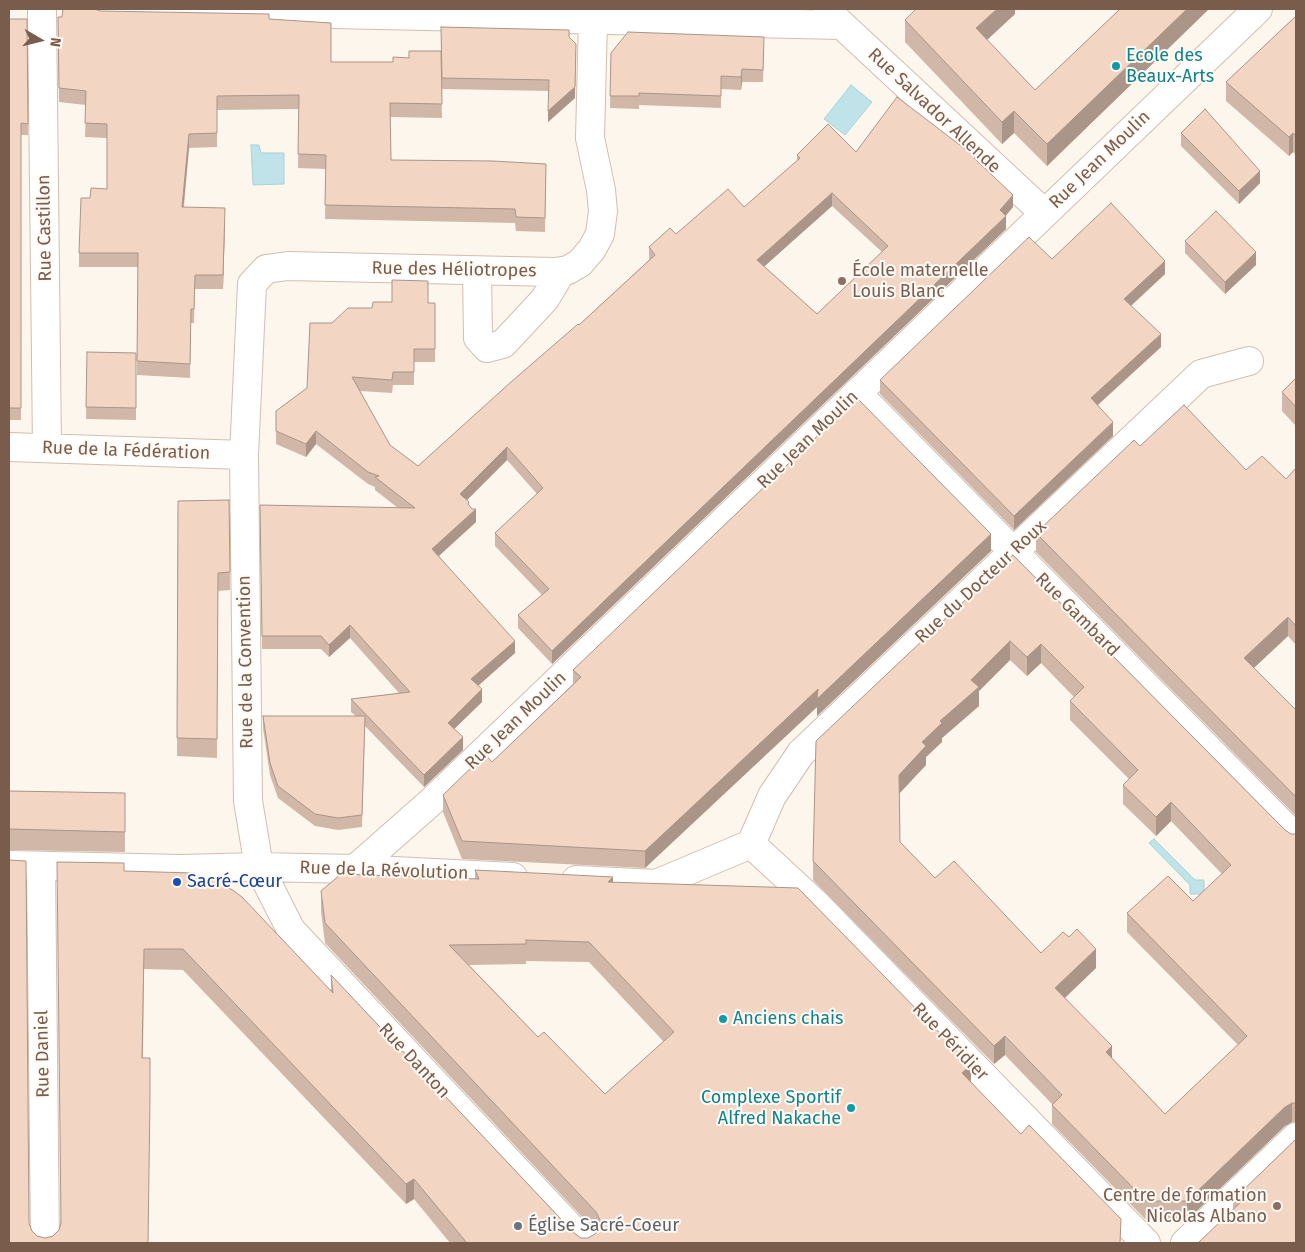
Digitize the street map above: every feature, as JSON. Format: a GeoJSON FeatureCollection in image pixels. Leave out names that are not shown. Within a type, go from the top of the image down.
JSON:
{"type":"FeatureCollection","features":[{"type":"Feature","properties":{"kind":"street","name":"Rue Castillon"},"geometry":{"type":"LineString","coordinates":[[42,9],[48,448]]}},
{"type":"Feature","properties":{"kind":"street"},"geometry":{"type":"LineString","coordinates":[[100,9],[593,20],[833,17]]}},
{"type":"Feature","properties":{"kind":"street","name":"Rue Jean Moulin"},"geometry":{"type":"LineString","coordinates":[[355,869],[431,802],[1258,9]]}},
{"type":"Feature","properties":{"kind":"street","name":"Rue Salvador Allende"},"geometry":{"type":"LineString","coordinates":[[833,17],[1044,213]]}},
{"type":"Feature","properties":{"kind":"street","name":"Rue des Héliotropes"},"geometry":{"type":"LineString","coordinates":[[244,455],[252,284],[266,270],[288,266],[561,272],[580,263],[592,249],[600,234],[603,212],[601,190],[590,138],[593,20]]}},
{"type":"Feature","properties":{"kind":"street"},"geometry":{"type":"LineString","coordinates":[[477,271],[478,338],[487,348],[503,344],[545,299],[561,272]]}},
{"type":"Feature","properties":{"kind":"street","name":"Rue du Docteur Roux"},"geometry":{"type":"LineString","coordinates":[[751,844],[772,796],[800,753],[1201,374],[1249,361]]}},
{"type":"Feature","properties":{"kind":"street","name":"Rue Gambard"},"geometry":{"type":"LineString","coordinates":[[856,393],[1296,838]]}},
{"type":"Feature","properties":{"kind":"street","name":"Rue de la Fédération"},"geometry":{"type":"LineString","coordinates":[[9,447],[244,455]]}},
{"type":"Feature","properties":{"kind":"street","name":"Rue de la Convention"},"geometry":{"type":"LineString","coordinates":[[244,455],[248,801],[260,867]]}},
{"type":"Feature","properties":{"kind":"street","name":"Rue de la Révolution"},"geometry":{"type":"LineString","coordinates":[[9,865],[181,869],[260,867],[355,869],[656,884],[751,844]]}},
{"type":"Feature","properties":{"kind":"street","name":"Rue Péridier"},"geometry":{"type":"LineString","coordinates":[[751,844],[816,904],[1146,1243]]}},
{"type":"Feature","properties":{"kind":"street","name":"Rue Daniel"},"geometry":{"type":"LineString","coordinates":[[41,866],[45,1243]]}},
{"type":"Feature","properties":{"kind":"street","name":"Rue Danton"},"geometry":{"type":"LineString","coordinates":[[260,867],[291,930],[585,1243]]}},
{"type":"Feature","properties":{"kind":"street"},"geometry":{"type":"LineString","coordinates":[[1185,1243],[1296,1137]]}},
{"type":"Feature","properties":{"kind":"water"},"geometry":{"type":"Polygon","coordinates":[[[851,85],[872,102],[845,135],[824,119],[851,85]]]}},
{"type":"Feature","properties":{"kind":"water"},"geometry":{"type":"Polygon","coordinates":[[[251,145],[259,145],[261,153],[284,153],[284,184],[253,185],[251,145]]]}},
{"type":"Feature","properties":{"kind":"water"},"geometry":{"type":"Polygon","coordinates":[[[1154,839],[1195,880],[1204,880],[1204,894],[1190,894],[1190,885],[1149,843],[1154,839]]]}},
{"type":"Feature","properties":{"kind":"building"},"geometry":{"type":"Polygon","coordinates":[[[63,9],[269,14],[269,19],[331,23],[331,62],[393,62],[393,57],[409,58],[409,51],[441,51],[442,104],[390,103],[391,160],[493,161],[546,164],[545,218],[516,217],[515,209],[325,205],[326,155],[298,154],[299,95],[217,96],[217,133],[189,134],[182,207],[225,208],[223,275],[195,275],[194,309],[191,309],[190,364],[137,361],[138,253],[79,253],[81,198],[90,198],[91,188],[107,189],[107,124],[85,123],[86,91],[59,88],[58,17],[62,17],[63,9]]]}},
{"type":"Feature","properties":{"kind":"building","name":"Ecole des Beaux-Arts"},"geometry":{"type":"Polygon","coordinates":[[[916,9],[997,9],[976,28],[1035,90],[1120,9],[1187,9],[1047,144],[1014,111],[1002,122],[905,20],[916,9]]]}},
{"type":"Feature","properties":{"kind":"building"},"geometry":{"type":"Polygon","coordinates":[[[1296,16],[1296,136],[1293,133],[1289,137],[1226,82],[1296,16]]]}},
{"type":"Feature","properties":{"kind":"building"},"geometry":{"type":"Polygon","coordinates":[[[9,19],[27,19],[28,124],[21,123],[21,408],[9,408],[9,19]]]}},
{"type":"Feature","properties":{"kind":"building"},"geometry":{"type":"Polygon","coordinates":[[[441,27],[569,30],[569,37],[576,44],[575,87],[548,111],[549,80],[442,78],[441,27]]]}},
{"type":"Feature","properties":{"kind":"building"},"geometry":{"type":"Polygon","coordinates":[[[628,32],[764,37],[763,70],[742,69],[741,77],[721,76],[721,96],[639,93],[639,96],[610,96],[611,53],[628,32]]]}},
{"type":"Feature","properties":{"kind":"building"},"geometry":{"type":"Polygon","coordinates":[[[897,97],[975,157],[1013,195],[1000,210],[1006,216],[552,651],[518,615],[549,589],[495,533],[543,488],[507,447],[460,494],[469,502],[468,504],[472,509],[476,509],[432,549],[515,641],[471,679],[482,689],[448,723],[463,737],[424,775],[351,699],[410,692],[350,625],[329,645],[321,636],[262,636],[260,505],[415,508],[375,477],[379,476],[368,472],[316,431],[306,444],[276,431],[276,411],[307,388],[310,323],[332,323],[348,308],[372,308],[373,302],[392,302],[392,280],[428,281],[428,303],[435,303],[435,349],[414,349],[414,372],[393,372],[392,380],[352,377],[390,445],[418,466],[511,382],[579,325],[655,255],[649,247],[670,228],[676,234],[728,189],[744,207],[800,158],[797,155],[828,124],[856,152],[897,97]],[[832,193],[757,260],[817,314],[888,246],[832,193]]]}},
{"type":"Feature","properties":{"kind":"building"},"geometry":{"type":"Polygon","coordinates":[[[1205,109],[1260,171],[1239,191],[1181,133],[1205,109]]]}},
{"type":"Feature","properties":{"kind":"building"},"geometry":{"type":"Polygon","coordinates":[[[1111,203],[1165,261],[1124,299],[1161,334],[1091,398],[1113,422],[1014,516],[880,380],[1029,237],[1052,259],[1111,203]]]}},
{"type":"Feature","properties":{"kind":"building"},"geometry":{"type":"Polygon","coordinates":[[[1216,211],[1256,252],[1225,282],[1185,241],[1216,211]]]}},
{"type":"Feature","properties":{"kind":"building"},"geometry":{"type":"Polygon","coordinates":[[[87,352],[136,353],[136,408],[86,407],[87,352]]]}},
{"type":"Feature","properties":{"kind":"building"},"geometry":{"type":"Polygon","coordinates":[[[1296,378],[1296,407],[1282,392],[1296,378]]]}},
{"type":"Feature","properties":{"kind":"building"},"geometry":{"type":"Polygon","coordinates":[[[857,398],[991,534],[817,699],[818,689],[645,851],[462,841],[443,795],[485,754],[492,762],[581,677],[573,670],[857,398]]]}},
{"type":"Feature","properties":{"kind":"building"},"geometry":{"type":"Polygon","coordinates":[[[1184,405],[1246,470],[1262,456],[1286,479],[1296,468],[1296,626],[1288,617],[1244,658],[1296,710],[1296,797],[1036,533],[1134,440],[1140,446],[1184,405]]]}},
{"type":"Feature","properties":{"kind":"building"},"geometry":{"type":"Polygon","coordinates":[[[229,500],[230,572],[218,573],[217,739],[177,738],[178,501],[229,500]]]}},
{"type":"Feature","properties":{"kind":"building"},"geometry":{"type":"Polygon","coordinates":[[[1013,555],[1285,830],[1291,834],[1296,834],[1296,1103],[1285,1107],[1187,1201],[1146,1201],[1052,1105],[1062,1095],[1005,1036],[994,1046],[813,861],[816,741],[1013,555]],[[1010,641],[971,680],[979,687],[940,721],[942,723],[922,742],[926,746],[899,775],[900,842],[935,878],[954,861],[1041,953],[1063,932],[1069,937],[1077,929],[1096,949],[1055,988],[1112,1046],[1106,1052],[1165,1114],[1247,1036],[1127,913],[1168,876],[1193,901],[1231,865],[1171,802],[1156,817],[1123,785],[1138,770],[1070,701],[1084,687],[1041,644],[1027,657],[1010,641]]]}},
{"type":"Feature","properties":{"kind":"building"},"geometry":{"type":"Polygon","coordinates":[[[263,716],[365,716],[362,815],[338,818],[315,814],[278,786],[270,763],[263,716]]]}},
{"type":"Feature","properties":{"kind":"building"},"geometry":{"type":"Polygon","coordinates":[[[9,791],[125,793],[125,832],[9,829],[9,791]]]}},
{"type":"Feature","properties":{"kind":"building"},"geometry":{"type":"Polygon","coordinates":[[[9,860],[26,861],[29,1223],[32,1231],[37,1236],[45,1238],[53,1236],[59,1230],[61,1223],[57,862],[124,863],[124,871],[192,873],[192,878],[214,879],[234,891],[242,897],[333,993],[331,975],[574,1233],[581,1238],[588,1238],[600,1228],[600,1220],[596,1212],[325,923],[321,891],[341,874],[479,879],[475,870],[613,877],[608,882],[798,888],[971,1065],[962,1073],[1021,1134],[1029,1125],[1121,1219],[1120,1243],[467,1243],[414,1179],[406,1184],[183,949],[144,949],[142,1058],[150,1058],[148,1243],[9,1243],[9,860]],[[526,940],[526,944],[449,945],[538,1037],[544,1032],[605,1094],[674,1032],[589,942],[526,940]]]}},
{"type":"Feature","properties":{"kind":"building"},"geometry":{"type":"Polygon","coordinates":[[[1296,1139],[1296,1243],[1198,1243],[1243,1200],[1233,1200],[1296,1139]]]}},
{"type":"Feature","properties":{"kind":"place","name":"Ecole des Beaux-Arts"},"geometry":{"type":"Point","coordinates":[1116,66]}},
{"type":"Feature","properties":{"kind":"place","name":"École maternelle Louis Blanc"},"geometry":{"type":"Point","coordinates":[842,281]}},
{"type":"Feature","properties":{"kind":"place","name":"Sacré-Cœur"},"geometry":{"type":"Point","coordinates":[177,882]}},
{"type":"Feature","properties":{"kind":"place","name":"Anciens chais"},"geometry":{"type":"Point","coordinates":[723,1019]}},
{"type":"Feature","properties":{"kind":"place","name":"Complexe Sportif Alfred Nakache"},"geometry":{"type":"Point","coordinates":[851,1108]}},
{"type":"Feature","properties":{"kind":"place","name":"Centre de formation Nicolas Albano"},"geometry":{"type":"Point","coordinates":[1277,1206]}},
{"type":"Feature","properties":{"kind":"place","name":"Église Sacré-Coeur"},"geometry":{"type":"Point","coordinates":[518,1226]}}]}
